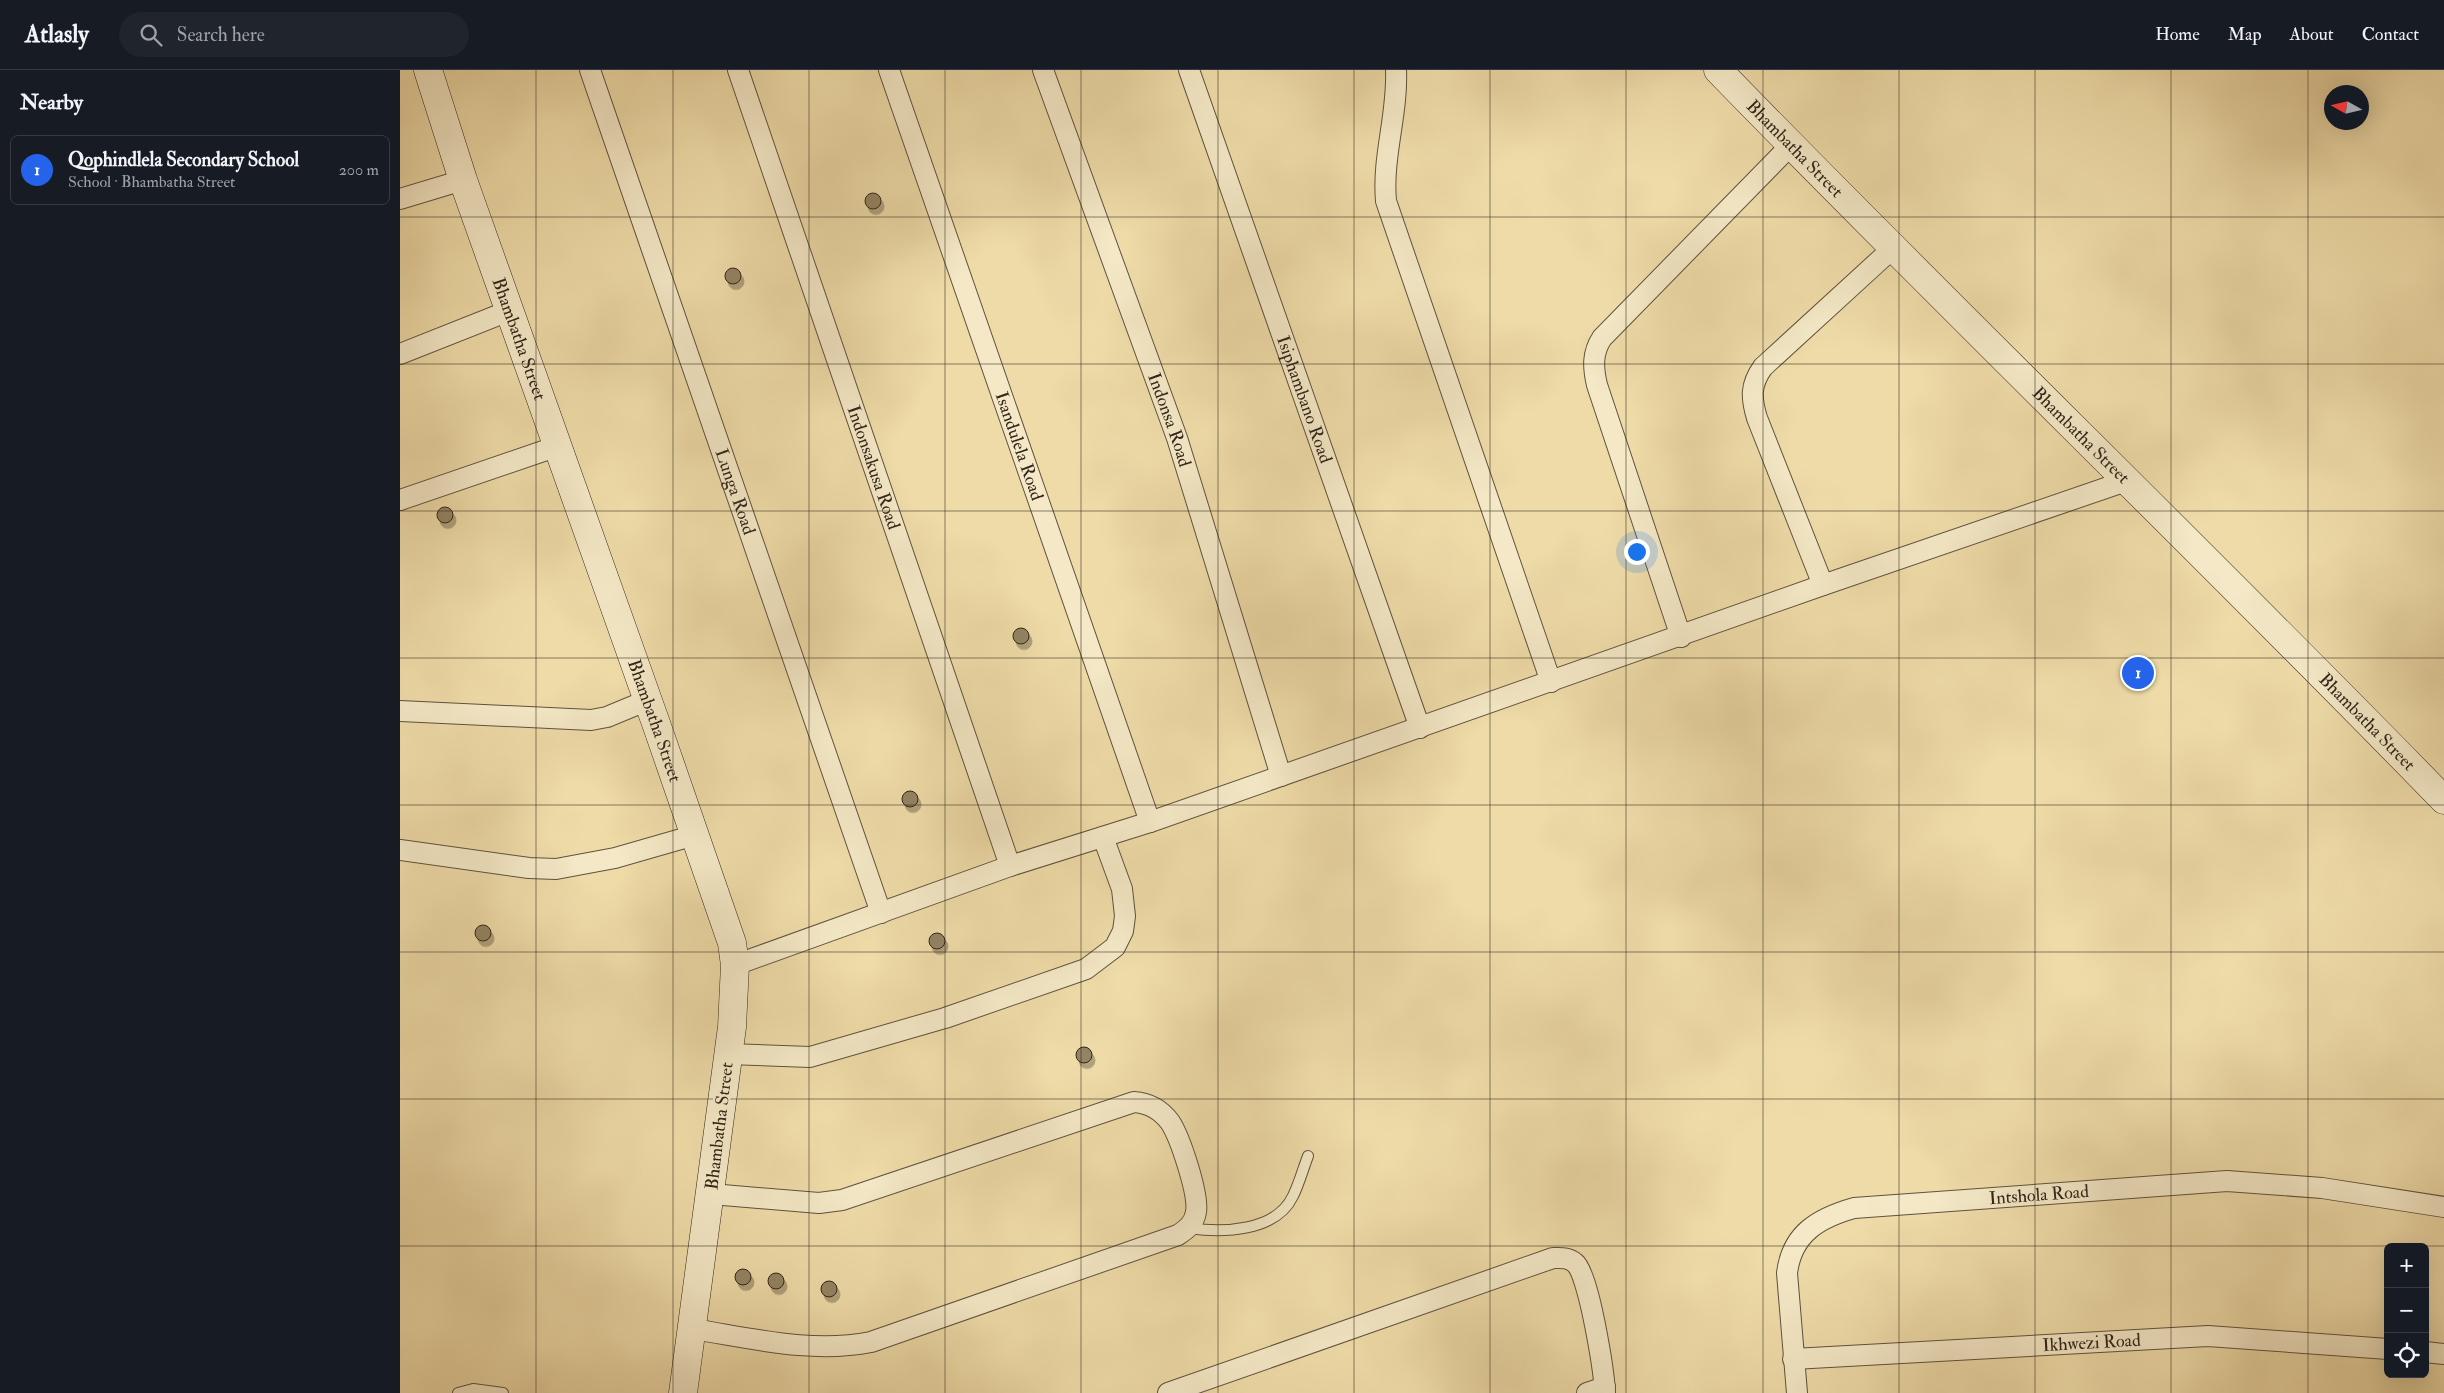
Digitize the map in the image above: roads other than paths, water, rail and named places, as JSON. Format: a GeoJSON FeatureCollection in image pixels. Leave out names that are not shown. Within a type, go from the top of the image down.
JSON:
{"type":"FeatureCollection","features":[{"type":"Feature","properties":{"kind":"street","name":"Bhambatha Street"},"geometry":{"type":"LineString","coordinates":[[428,70],[463,180],[511,310],[732,943],[735,965],[732,1027],[683,1393]]}},
{"type":"Feature","properties":{"kind":"street","name":"Lunga Road"},"geometry":{"type":"LineString","coordinates":[[590,70],[881,914]]}},
{"type":"Feature","properties":{"kind":"street","name":"Indonsakusa Road"},"geometry":{"type":"LineString","coordinates":[[738,70],[1010,866]]}},
{"type":"Feature","properties":{"kind":"street","name":"Isandulela Road"},"geometry":{"type":"LineString","coordinates":[[889,70],[1150,822]]}},
{"type":"Feature","properties":{"kind":"street","name":"Indonsa Road"},"geometry":{"type":"LineString","coordinates":[[1043,70],[1177,438],[1281,776]]}},
{"type":"Feature","properties":{"kind":"street","name":"Isiphambano Road"},"geometry":{"type":"LineString","coordinates":[[1189,70],[1420,728]]}},
{"type":"Feature","properties":{"kind":"street"},"geometry":{"type":"LineString","coordinates":[[1396,70],[1396,89],[1386,164],[1386,201],[1551,682]]}},
{"type":"Feature","properties":{"kind":"street","name":"Bhambatha Street"},"geometry":{"type":"LineString","coordinates":[[1718,70],[1893,248],[2129,480],[2444,800]]}},
{"type":"Feature","properties":{"kind":"street"},"geometry":{"type":"LineString","coordinates":[[1681,637],[1597,385],[1594,355],[1602,338],[1791,145]]}},
{"type":"Feature","properties":{"kind":"street"},"geometry":{"type":"LineString","coordinates":[[400,199],[463,180]]}},
{"type":"Feature","properties":{"kind":"street"},"geometry":{"type":"LineString","coordinates":[[1823,585],[1762,431],[1751,393],[1756,376],[1763,367],[1893,248]]}},
{"type":"Feature","properties":{"kind":"street"},"geometry":{"type":"LineString","coordinates":[[400,354],[511,310]]}},
{"type":"Feature","properties":{"kind":"street"},"geometry":{"type":"LineString","coordinates":[[400,500],[558,446]]}},
{"type":"Feature","properties":{"kind":"street"},"geometry":{"type":"LineString","coordinates":[[735,965],[1010,866],[1150,822],[1681,637],[1823,585],[2129,480]]}},
{"type":"Feature","properties":{"kind":"street"},"geometry":{"type":"LineString","coordinates":[[400,711],[591,720],[607,717],[648,700]]}},
{"type":"Feature","properties":{"kind":"street"},"geometry":{"type":"LineString","coordinates":[[400,850],[529,868],[556,869],[615,858],[695,835]]}},
{"type":"Feature","properties":{"kind":"street"},"geometry":{"type":"LineString","coordinates":[[728,1054],[810,1057],[945,1018],[1086,969],[1114,947],[1123,931],[1125,916],[1122,889],[1103,837]]}},
{"type":"Feature","properties":{"kind":"street"},"geometry":{"type":"LineString","coordinates":[[692,1328],[815,1347],[856,1345],[871,1342],[1178,1236],[1189,1228],[1196,1212],[1196,1203],[1182,1152],[1170,1123],[1156,1109],[1142,1102],[1120,1106],[842,1200],[819,1203],[711,1194]]}},
{"type":"Feature","properties":{"kind":"street","name":"Intshola Road"},"geometry":{"type":"LineString","coordinates":[[1797,1393],[1787,1273],[1789,1258],[1803,1234],[1815,1224],[1834,1214],[1854,1208],[2227,1181],[2322,1188],[2444,1207]]}},
{"type":"Feature","properties":{"kind":"street"},"geometry":{"type":"LineString","coordinates":[[1168,1393],[1553,1258],[1564,1258],[1576,1263],[1580,1268],[1590,1296],[1599,1391]]}},
{"type":"Feature","properties":{"kind":"street","name":"Ikhwezi Road"},"geometry":{"type":"LineString","coordinates":[[1793,1360],[2208,1336],[2384,1349]]}},
{"type":"Feature","properties":{"kind":"street"},"geometry":{"type":"LineString","coordinates":[[2429,1352],[2444,1354]]}},
{"type":"Feature","properties":{"kind":"lane"},"geometry":{"type":"LineString","coordinates":[[1189,1228],[1213,1232],[1230,1232],[1270,1219],[1284,1210],[1293,1197],[1308,1156]]}},
{"type":"Feature","properties":{"kind":"lane"},"geometry":{"type":"LineString","coordinates":[[458,1393],[473,1390],[503,1393]]}},
{"type":"Feature","properties":{"kind":"place","name":"Qophindlela Secondary School"},"geometry":{"type":"Point","coordinates":[2138,673]}}]}
